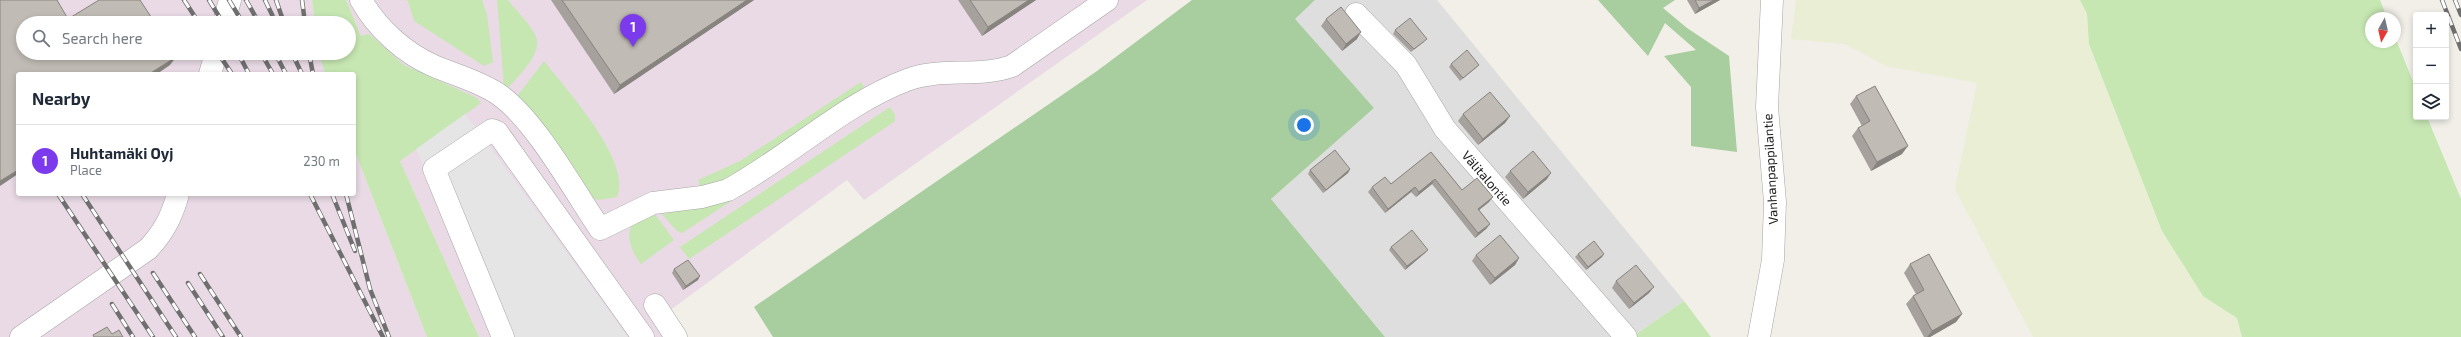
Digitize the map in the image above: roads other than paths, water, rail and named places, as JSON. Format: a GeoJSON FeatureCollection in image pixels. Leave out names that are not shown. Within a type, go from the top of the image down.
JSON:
{"type":"FeatureCollection","features":[{"type":"Feature","properties":{"kind":"street"},"geometry":{"type":"LineString","coordinates":[[226,16],[230,0]]}},
{"type":"Feature","properties":{"kind":"street"},"geometry":{"type":"LineString","coordinates":[[361,0],[379,25],[408,50],[433,65],[498,93],[514,107],[534,132],[600,229],[653,203],[702,197],[728,190],[875,94],[908,79],[994,71],[1012,66],[1107,0]]}},
{"type":"Feature","properties":{"kind":"street","name":"Vanhanpappilantie"},"geometry":{"type":"LineString","coordinates":[[1759,337],[1773,260],[1775,202],[1767,107],[1772,0]]}},
{"type":"Feature","properties":{"kind":"street","name":"Välitalontie"},"geometry":{"type":"LineString","coordinates":[[1356,14],[1406,65],[1445,129],[1626,337]]}},
{"type":"Feature","properties":{"kind":"street"},"geometry":{"type":"LineString","coordinates":[[211,72],[214,60]]}},
{"type":"Feature","properties":{"kind":"street"},"geometry":{"type":"LineString","coordinates":[[503,337],[434,169],[492,130],[497,132],[642,335],[659,312],[676,337]]}},
{"type":"Feature","properties":{"kind":"street"},"geometry":{"type":"LineString","coordinates":[[21,337],[148,249],[158,238],[170,219],[177,196]]}},
{"type":"Feature","properties":{"kind":"railway"},"geometry":{"type":"LineString","coordinates":[[184,0],[194,16]]}},
{"type":"Feature","properties":{"kind":"railway"},"geometry":{"type":"LineString","coordinates":[[209,0],[219,16]]}},
{"type":"Feature","properties":{"kind":"railway"},"geometry":{"type":"LineString","coordinates":[[229,0],[239,16]]}},
{"type":"Feature","properties":{"kind":"railway"},"geometry":{"type":"LineString","coordinates":[[246,0],[255,16]]}},
{"type":"Feature","properties":{"kind":"railway"},"geometry":{"type":"LineString","coordinates":[[265,0],[273,16]]}},
{"type":"Feature","properties":{"kind":"railway"},"geometry":{"type":"LineString","coordinates":[[276,0],[282,16]]}},
{"type":"Feature","properties":{"kind":"railway"},"geometry":{"type":"LineString","coordinates":[[302,0],[304,16]]}},
{"type":"Feature","properties":{"kind":"railway"},"geometry":{"type":"LineString","coordinates":[[2442,0],[2461,49]]}},
{"type":"Feature","properties":{"kind":"railway"},"geometry":{"type":"LineString","coordinates":[[2455,0],[2461,15]]}},
{"type":"Feature","properties":{"kind":"railway"},"geometry":{"type":"LineString","coordinates":[[223,60],[231,72]]}},
{"type":"Feature","properties":{"kind":"railway"},"geometry":{"type":"LineString","coordinates":[[242,60],[248,72]]}},
{"type":"Feature","properties":{"kind":"railway"},"geometry":{"type":"LineString","coordinates":[[265,60],[272,72]]}},
{"type":"Feature","properties":{"kind":"railway"},"geometry":{"type":"LineString","coordinates":[[279,60],[285,72]]}},
{"type":"Feature","properties":{"kind":"railway"},"geometry":{"type":"LineString","coordinates":[[295,60],[301,72]]}},
{"type":"Feature","properties":{"kind":"railway"},"geometry":{"type":"LineString","coordinates":[[310,60],[313,72]]}},
{"type":"Feature","properties":{"kind":"railway"},"geometry":{"type":"LineString","coordinates":[[59,196],[153,337]]}},
{"type":"Feature","properties":{"kind":"railway"},"geometry":{"type":"LineString","coordinates":[[83,196],[176,337]]}},
{"type":"Feature","properties":{"kind":"railway"},"geometry":{"type":"LineString","coordinates":[[311,196],[383,337]]}},
{"type":"Feature","properties":{"kind":"railway"},"geometry":{"type":"LineString","coordinates":[[333,196],[355,251]]}},
{"type":"Feature","properties":{"kind":"railway"},"geometry":{"type":"LineString","coordinates":[[347,196],[370,289],[389,337]]}},
{"type":"Feature","properties":{"kind":"railway"},"geometry":{"type":"LineString","coordinates":[[153,273],[195,337]]}},
{"type":"Feature","properties":{"kind":"railway"},"geometry":{"type":"LineString","coordinates":[[200,274],[241,337]]}},
{"type":"Feature","properties":{"kind":"railway"},"geometry":{"type":"LineString","coordinates":[[188,283],[223,337]]}},
{"type":"Feature","properties":{"kind":"railway"},"geometry":{"type":"LineString","coordinates":[[112,304],[133,337]]}},
{"type":"Feature","properties":{"kind":"place","name":"Huhtamäki Oyj"},"geometry":{"type":"Point","coordinates":[633,47]}}]}
